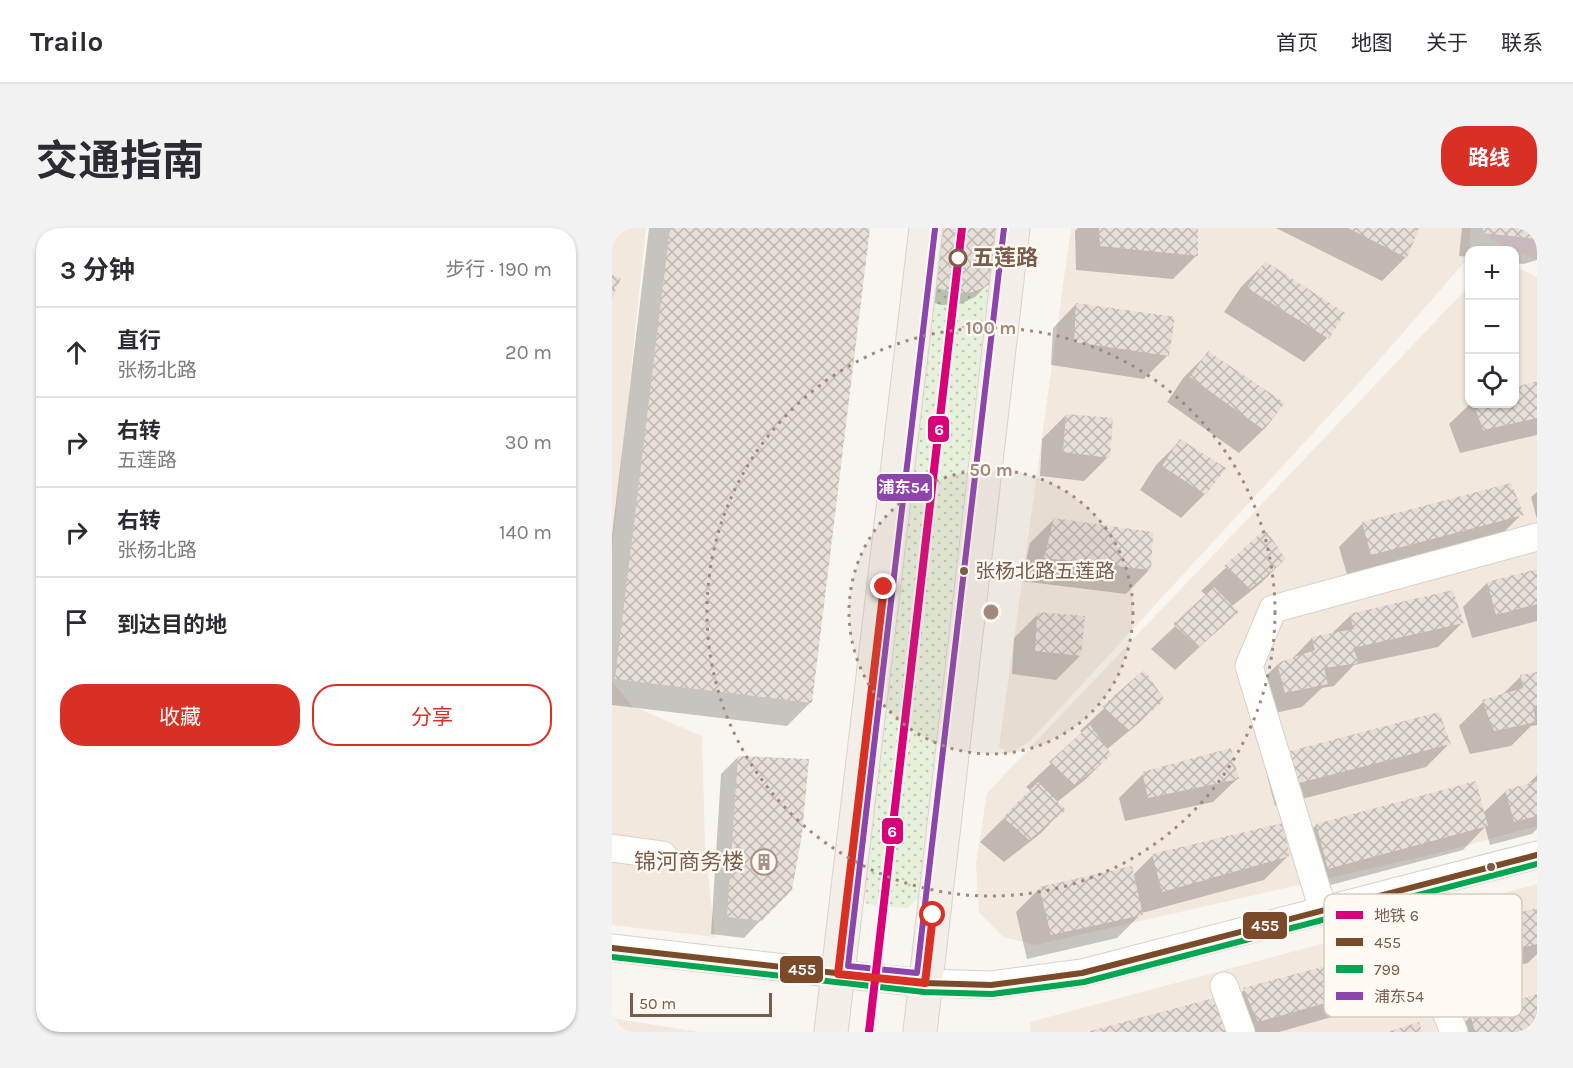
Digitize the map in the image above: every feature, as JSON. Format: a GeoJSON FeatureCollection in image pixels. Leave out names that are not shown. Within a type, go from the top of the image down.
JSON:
{"type":"FeatureCollection","features":[{"type":"Feature","properties":{"kind":"main road"},"geometry":{"type":"LineString","coordinates":[[831,1032],[926,228]]}},
{"type":"Feature","properties":{"kind":"main road"},"geometry":{"type":"LineString","coordinates":[[920,1032],[1013,228]]}},
{"type":"Feature","properties":{"kind":"street"},"geometry":{"type":"LineString","coordinates":[[612,948],[925,983],[992,985],[1082,973],[1323,910],[1249,666],[1273,609],[1537,537]]}},
{"type":"Feature","properties":{"kind":"street"},"geometry":{"type":"LineString","coordinates":[[612,848],[663,855]]}},
{"type":"Feature","properties":{"kind":"street"},"geometry":{"type":"LineString","coordinates":[[1385,894],[1537,855]]}},
{"type":"Feature","properties":{"kind":"street"},"geometry":{"type":"LineString","coordinates":[[1224,986],[1241,1032]]}},
{"type":"Feature","properties":{"kind":"street"},"geometry":{"type":"LineString","coordinates":[[1448,1017],[1454,1032]]}},
{"type":"Feature","properties":{"kind":"shaded area"},"geometry":{"type":"Polygon","coordinates":[[[612,228],[646,228],[612,551],[612,228]]]}},
{"type":"Feature","properties":{"kind":"shaded area"},"geometry":{"type":"Polygon","coordinates":[[[1071,228],[1471,228],[1470,246],[1465,246],[1465,262],[1359,383],[1030,741],[1010,753],[999,747],[1071,228]]]}},
{"type":"Feature","properties":{"kind":"shaded area"},"geometry":{"type":"Polygon","coordinates":[[[1491,228],[1537,228],[1537,260],[1519,252],[1519,246],[1506,246],[1490,239],[1491,228]]]}},
{"type":"Feature","properties":{"kind":"shaded area"},"geometry":{"type":"Polygon","coordinates":[[[1519,268],[1537,277],[1537,826],[1443,852],[1035,945],[1003,937],[979,912],[976,864],[987,793],[1465,290],[1465,408],[1519,408],[1519,268]]]}},
{"type":"Feature","properties":{"kind":"shaded area"},"geometry":{"type":"Polygon","coordinates":[[[612,681],[632,706],[702,736],[705,848],[715,937],[612,925],[612,681]]]}},
{"type":"Feature","properties":{"kind":"shaded area"},"geometry":{"type":"Polygon","coordinates":[[[1537,884],[1537,1032],[1465,1032],[1459,1017],[1522,1017],[1522,894],[1500,894],[1537,884]]]}},
{"type":"Feature","properties":{"kind":"shaded area"},"geometry":{"type":"Polygon","coordinates":[[[1324,943],[1324,1017],[1432,1017],[1438,1032],[1031,1032],[1030,1022],[1324,943]]]}},
{"type":"Feature","properties":{"kind":"shaded area"},"geometry":{"type":"Polygon","coordinates":[[[612,1018],[699,1032],[612,1032],[612,1018]]]}},
{"type":"Feature","properties":{"kind":"green space"},"geometry":{"type":"Polygon","coordinates":[[[942,228],[995,228],[918,898],[908,908],[875,906],[866,903],[862,892],[942,228]]]}},
{"type":"Feature","properties":{"kind":"building"},"geometry":{"type":"Polygon","coordinates":[[[670,228],[870,228],[812,703],[615,679],[670,228]]]}},
{"type":"Feature","properties":{"kind":"building","name":"五莲路"},"geometry":{"type":"Polygon","coordinates":[[[931,228],[996,228],[990,284],[974,292],[955,293],[938,288],[925,277],[931,228]]]}},
{"type":"Feature","properties":{"kind":"building"},"geometry":{"type":"Polygon","coordinates":[[[1099,228],[1198,228],[1198,256],[1100,246],[1099,228]]]}},
{"type":"Feature","properties":{"kind":"building"},"geometry":{"type":"Polygon","coordinates":[[[1348,228],[1419,228],[1407,258],[1348,228]]]}},
{"type":"Feature","properties":{"kind":"building"},"geometry":{"type":"Polygon","coordinates":[[[1483,228],[1537,228],[1537,239],[1483,233],[1483,228]]]}},
{"type":"Feature","properties":{"kind":"building"},"geometry":{"type":"Polygon","coordinates":[[[1265,261],[1345,313],[1329,339],[1247,288],[1265,261]]]}},
{"type":"Feature","properties":{"kind":"building"},"geometry":{"type":"Polygon","coordinates":[[[612,275],[621,278],[612,299],[612,275]]]}},
{"type":"Feature","properties":{"kind":"building"},"geometry":{"type":"Polygon","coordinates":[[[1076,303],[1175,317],[1169,356],[1074,342],[1076,303]]]}},
{"type":"Feature","properties":{"kind":"building"},"geometry":{"type":"Polygon","coordinates":[[[1208,351],[1285,403],[1264,430],[1190,377],[1208,351]]]}},
{"type":"Feature","properties":{"kind":"building"},"geometry":{"type":"Polygon","coordinates":[[[1537,381],[1537,418],[1483,430],[1475,408],[1519,408],[1519,386],[1537,381]]]}},
{"type":"Feature","properties":{"kind":"building"},"geometry":{"type":"Polygon","coordinates":[[[1066,414],[1113,418],[1110,458],[1063,452],[1066,414]]]}},
{"type":"Feature","properties":{"kind":"building"},"geometry":{"type":"Polygon","coordinates":[[[1180,439],[1226,468],[1206,495],[1162,466],[1180,439]]]}},
{"type":"Feature","properties":{"kind":"building"},"geometry":{"type":"Polygon","coordinates":[[[1511,483],[1524,515],[1371,555],[1362,522],[1511,483]]]}},
{"type":"Feature","properties":{"kind":"building"},"geometry":{"type":"Polygon","coordinates":[[[1054,518],[1153,532],[1151,570],[1044,558],[1054,518]]]}},
{"type":"Feature","properties":{"kind":"building"},"geometry":{"type":"Polygon","coordinates":[[[1265,529],[1286,559],[1250,589],[1224,566],[1265,529]]]}},
{"type":"Feature","properties":{"kind":"building"},"geometry":{"type":"Polygon","coordinates":[[[1537,569],[1537,604],[1496,615],[1487,582],[1537,569]]]}},
{"type":"Feature","properties":{"kind":"building"},"geometry":{"type":"Polygon","coordinates":[[[1214,587],[1239,612],[1199,647],[1173,624],[1214,587]]]}},
{"type":"Feature","properties":{"kind":"building"},"geometry":{"type":"Polygon","coordinates":[[[1453,590],[1464,623],[1353,648],[1359,663],[1324,668],[1328,684],[1285,693],[1277,663],[1315,650],[1311,637],[1354,629],[1349,614],[1453,590]]]}},
{"type":"Feature","properties":{"kind":"building"},"geometry":{"type":"Polygon","coordinates":[[[1037,612],[1085,616],[1081,656],[1035,651],[1037,612]]]}},
{"type":"Feature","properties":{"kind":"building"},"geometry":{"type":"Polygon","coordinates":[[[1144,670],[1165,700],[1129,730],[1102,706],[1144,670]]]}},
{"type":"Feature","properties":{"kind":"building"},"geometry":{"type":"Polygon","coordinates":[[[1537,672],[1537,705],[1533,706],[1536,722],[1494,731],[1482,700],[1523,688],[1520,675],[1537,672]]]}},
{"type":"Feature","properties":{"kind":"building"},"geometry":{"type":"Polygon","coordinates":[[[1439,712],[1451,744],[1299,783],[1290,751],[1439,712]]]}},
{"type":"Feature","properties":{"kind":"building"},"geometry":{"type":"Polygon","coordinates":[[[1090,725],[1112,755],[1075,785],[1049,762],[1090,725]]]}},
{"type":"Feature","properties":{"kind":"building"},"geometry":{"type":"Polygon","coordinates":[[[1231,748],[1239,779],[1148,798],[1142,772],[1231,748]]]}},
{"type":"Feature","properties":{"kind":"building","name":"锦河商务楼"},"geometry":{"type":"Polygon","coordinates":[[[738,756],[809,759],[802,834],[792,890],[762,921],[727,917],[738,756]]]}},
{"type":"Feature","properties":{"kind":"building"},"geometry":{"type":"Polygon","coordinates":[[[1476,781],[1488,826],[1328,869],[1316,824],[1476,781]]]}},
{"type":"Feature","properties":{"kind":"building"},"geometry":{"type":"Polygon","coordinates":[[[1537,781],[1537,816],[1514,822],[1505,790],[1537,781]]]}},
{"type":"Feature","properties":{"kind":"building"},"geometry":{"type":"Polygon","coordinates":[[[1038,782],[1066,810],[1029,840],[1003,817],[1038,782]]]}},
{"type":"Feature","properties":{"kind":"building"},"geometry":{"type":"Polygon","coordinates":[[[1283,823],[1290,856],[1162,892],[1152,854],[1283,823]]]}},
{"type":"Feature","properties":{"kind":"building"},"geometry":{"type":"Polygon","coordinates":[[[1132,866],[1143,915],[1051,935],[1039,887],[1132,866]]]}},
{"type":"Feature","properties":{"kind":"building"},"geometry":{"type":"Polygon","coordinates":[[[1537,908],[1537,944],[1522,948],[1522,912],[1537,908]]]}},
{"type":"Feature","properties":{"kind":"building"},"geometry":{"type":"Polygon","coordinates":[[[1324,967],[1324,1003],[1258,1022],[1243,988],[1324,967]]]}},
{"type":"Feature","properties":{"kind":"building"},"geometry":{"type":"Polygon","coordinates":[[[1537,994],[1537,1028],[1520,1032],[1475,1032],[1471,1017],[1522,1017],[1522,998],[1537,994]]]}},
{"type":"Feature","properties":{"kind":"building"},"geometry":{"type":"Polygon","coordinates":[[[1218,997],[1230,1032],[1090,1032],[1090,1031],[1218,997]]]}},
{"type":"Feature","properties":{"kind":"building"},"geometry":{"type":"Polygon","coordinates":[[[1419,1022],[1422,1032],[1388,1032],[1419,1022]]]}},
{"type":"Feature","properties":{"kind":"metro line","name":"6"},"geometry":{"type":"LineString","coordinates":[[869,1032],[962,228]]}},
{"type":"Feature","properties":{"kind":"transit line","name":"浦东54"},"geometry":{"type":"LineString","coordinates":[[935,229],[848,966],[917,973],[1004,228]]}},
{"type":"Feature","properties":{"kind":"transit line","name":"455"},"geometry":{"type":"LineString","coordinates":[[1387,894],[1537,855]]}},
{"type":"Feature","properties":{"kind":"transit line","name":"799"},"geometry":{"type":"LineString","coordinates":[[1422,894],[1537,864]]}},
{"type":"Feature","properties":{"kind":"transit line","name":"455"},"geometry":{"type":"LineString","coordinates":[[612,948],[925,983],[991,985],[1082,973],[1324,910]]}},
{"type":"Feature","properties":{"kind":"transit line","name":"799"},"geometry":{"type":"LineString","coordinates":[[612,957],[924,992],[992,994],[1084,982],[1324,919]]}},
{"type":"Feature","properties":{"kind":"place","name":"五莲路"},"geometry":{"type":"Point","coordinates":[958,258]}},
{"type":"Feature","properties":{"kind":"place","name":"张杨北路五莲路"},"geometry":{"type":"Point","coordinates":[964,571]}},
{"type":"Feature","properties":{"kind":"place","name":"锦河商务楼"},"geometry":{"type":"Point","coordinates":[764,862]}},
{"type":"Feature","properties":{"kind":"route"},"geometry":{"type":"LineString","coordinates":[[884,587],[838,974],[925,983],[933,915]]}}]}
